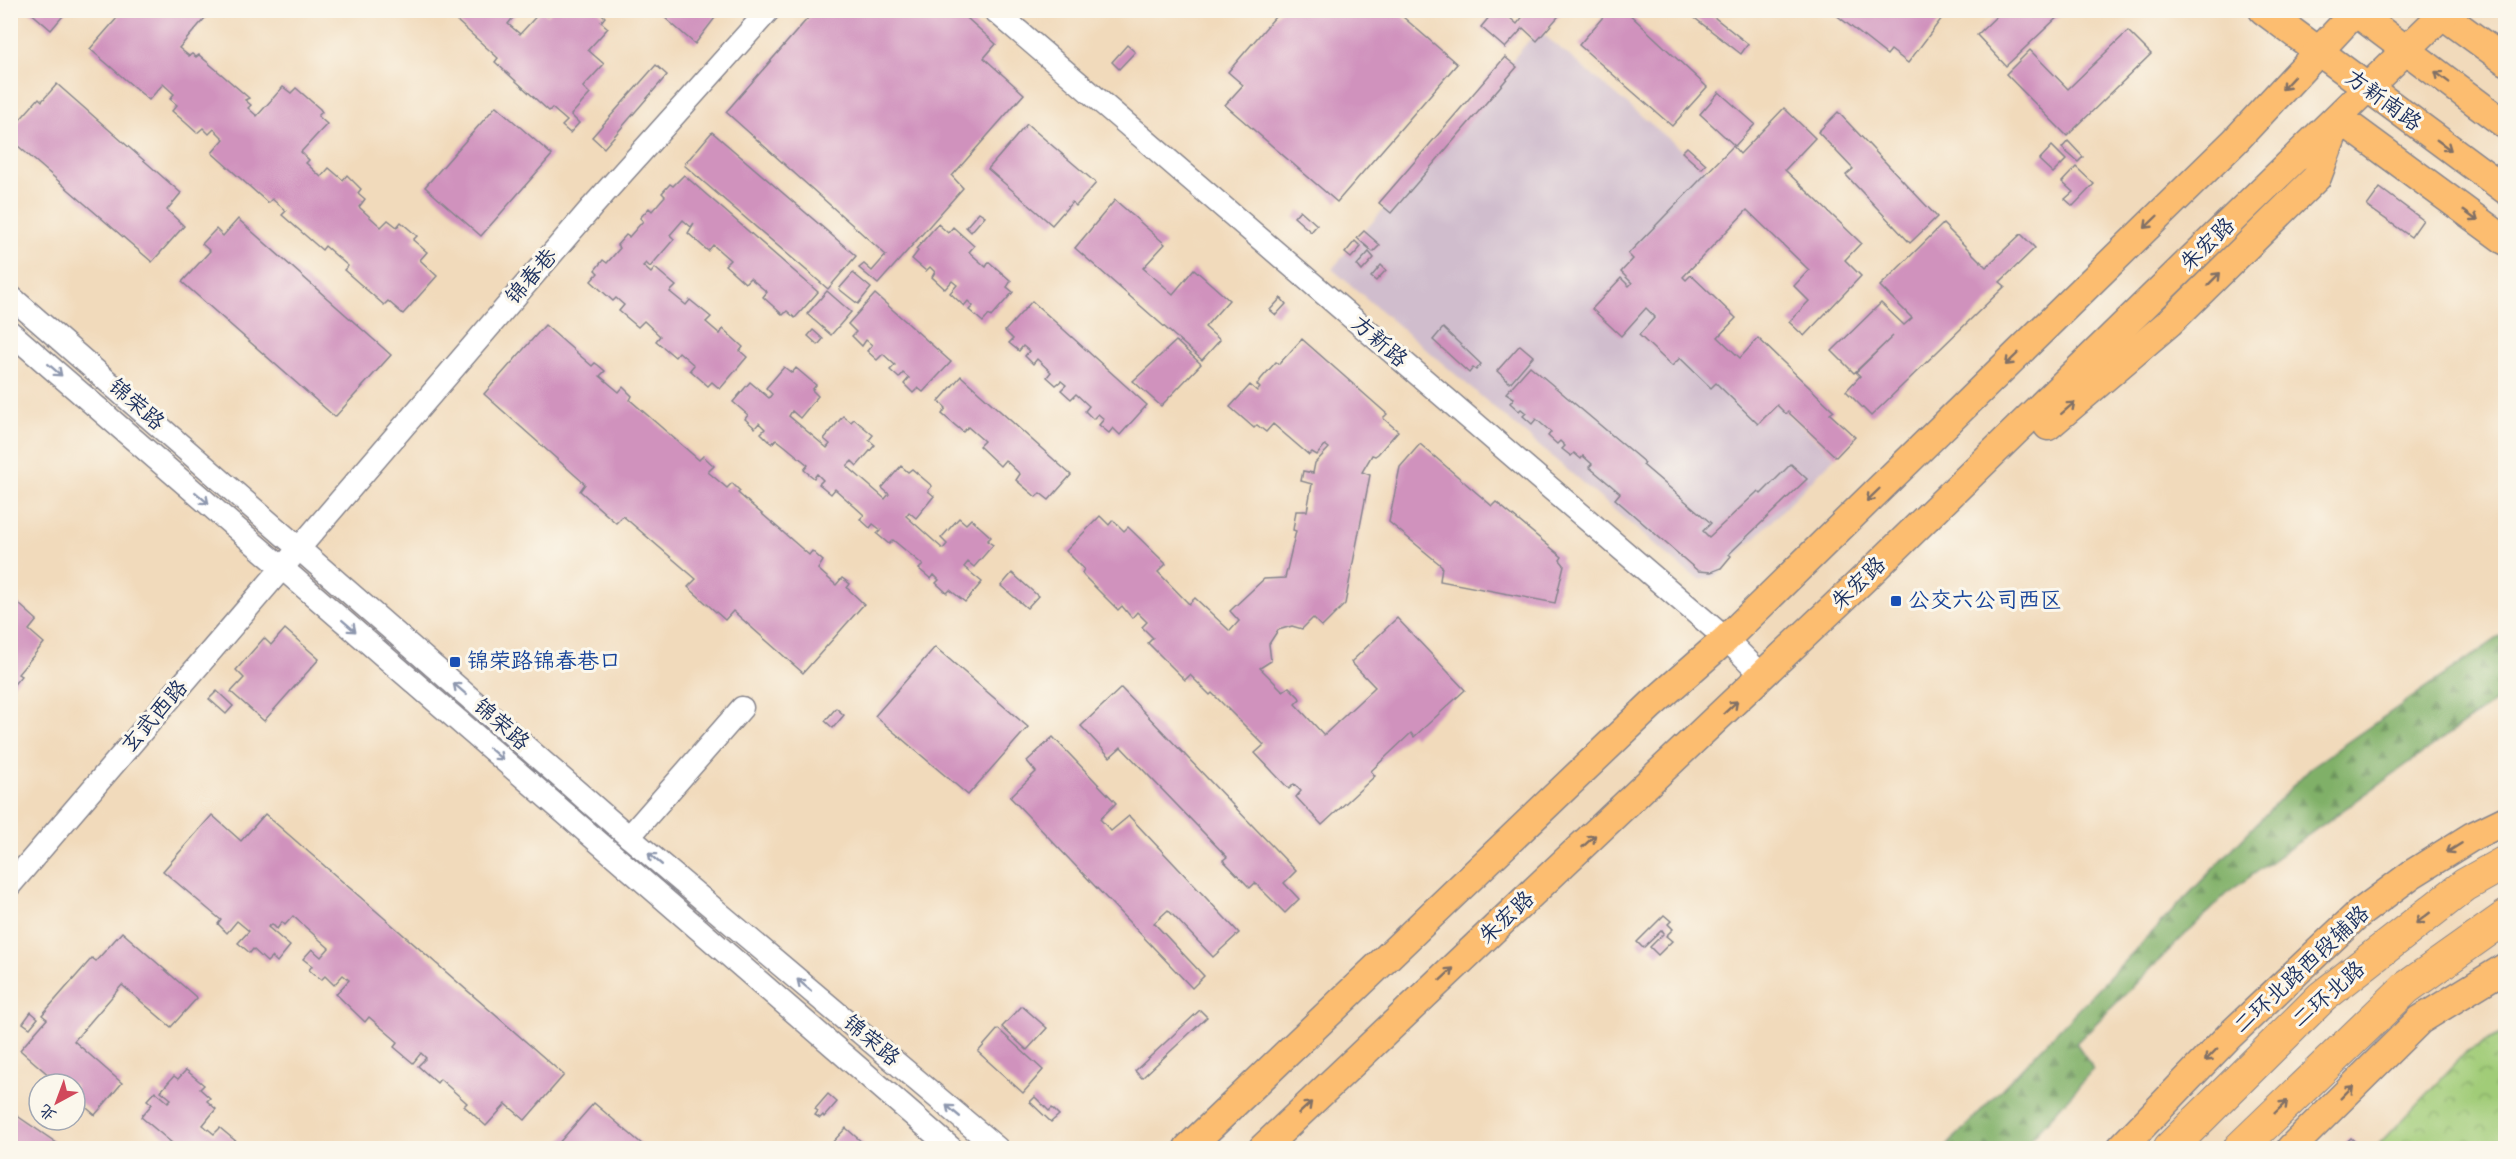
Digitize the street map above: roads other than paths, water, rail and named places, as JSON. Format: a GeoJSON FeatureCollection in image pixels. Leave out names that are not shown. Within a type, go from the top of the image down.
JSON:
{"type":"FeatureCollection","features":[{"type":"Feature","properties":{"kind":"highway","name":"二环北路"},"geometry":{"type":"LineString","coordinates":[[2170,1149],[2322,997],[2465,885],[2505,862]]}},
{"type":"Feature","properties":{"kind":"highway","name":"二环北路"},"geometry":{"type":"LineString","coordinates":[[2240,1149],[2406,988],[2505,917]]}},
{"type":"Feature","properties":{"kind":"main road","name":"方新南路"},"geometry":{"type":"LineString","coordinates":[[2262,10],[2505,190]]}},
{"type":"Feature","properties":{"kind":"main road"},"geometry":{"type":"LineString","coordinates":[[1188,1149],[1642,713],[1726,639],[2235,141],[2355,11],[2505,125]]}},
{"type":"Feature","properties":{"kind":"main road"},"geometry":{"type":"LineString","coordinates":[[2450,12],[2505,61]]}},
{"type":"Feature","properties":{"kind":"main road","name":"朱宏路"},"geometry":{"type":"LineString","coordinates":[[1263,1149],[1763,676],[1955,492],[2407,50],[2450,12]]}},
{"type":"Feature","properties":{"kind":"main road"},"geometry":{"type":"LineString","coordinates":[[2339,118],[2505,241]]}},
{"type":"Feature","properties":{"kind":"main road","name":"二环北路西段辅路"},"geometry":{"type":"LineString","coordinates":[[2121,1149],[2229,1036],[2356,916],[2412,874],[2473,836],[2505,820]]}},
{"type":"Feature","properties":{"kind":"main road"},"geometry":{"type":"LineString","coordinates":[[2291,1149],[2420,1020],[2505,967]]}},
{"type":"Feature","properties":{"kind":"street","name":"锦春巷"},"geometry":{"type":"LineString","coordinates":[[300,549],[592,207],[769,10]]}},
{"type":"Feature","properties":{"kind":"street","name":"方新路"},"geometry":{"type":"LineString","coordinates":[[994,10],[1726,639],[1763,676]]}},
{"type":"Feature","properties":{"kind":"street","name":"锦荣路"},"geometry":{"type":"LineString","coordinates":[[10,296],[629,837],[997,1149]]}},
{"type":"Feature","properties":{"kind":"street","name":"锦荣路"},"geometry":{"type":"LineString","coordinates":[[10,332],[951,1149]]}},
{"type":"Feature","properties":{"kind":"street","name":"玄武西路"},"geometry":{"type":"LineString","coordinates":[[10,885],[300,549]]}},
{"type":"Feature","properties":{"kind":"street"},"geometry":{"type":"LineString","coordinates":[[629,837],[742,708]]}},
{"type":"Feature","properties":{"kind":"place","name":"公交六公司西区"},"geometry":{"type":"Point","coordinates":[1896,601]}},
{"type":"Feature","properties":{"kind":"place","name":"锦荣路锦春巷口"},"geometry":{"type":"Point","coordinates":[455,662]}}]}
